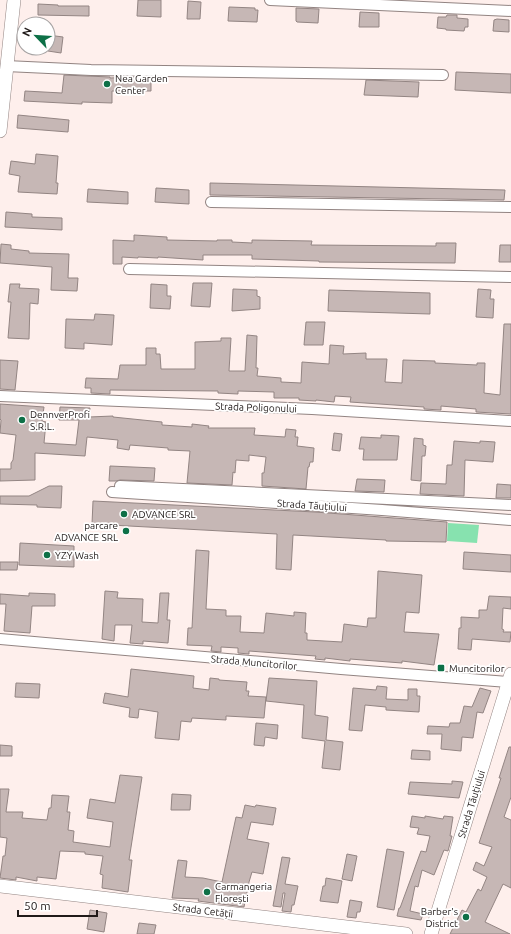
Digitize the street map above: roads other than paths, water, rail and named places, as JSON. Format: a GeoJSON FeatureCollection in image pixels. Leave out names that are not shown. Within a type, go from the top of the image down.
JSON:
{"type":"FeatureCollection","features":[{"type":"Feature","properties":{"kind":"main road"},"geometry":{"type":"LineString","coordinates":[[0,131],[14,0]]}},
{"type":"Feature","properties":{"kind":"main road","name":"Strada Tăuțiului"},"geometry":{"type":"LineString","coordinates":[[431,934],[510,678]]}},
{"type":"Feature","properties":{"kind":"main road","name":"Strada Cetății"},"geometry":{"type":"LineString","coordinates":[[0,886],[406,934]]}},
{"type":"Feature","properties":{"kind":"street"},"geometry":{"type":"LineString","coordinates":[[270,0],[511,11]]}},
{"type":"Feature","properties":{"kind":"street"},"geometry":{"type":"LineString","coordinates":[[6,66],[91,70],[443,75]]}},
{"type":"Feature","properties":{"kind":"street"},"geometry":{"type":"LineString","coordinates":[[211,202],[511,206]]}},
{"type":"Feature","properties":{"kind":"street"},"geometry":{"type":"LineString","coordinates":[[129,269],[511,277]]}},
{"type":"Feature","properties":{"kind":"street","name":"Strada Poligonului"},"geometry":{"type":"LineString","coordinates":[[0,396],[304,409],[511,421]]}},
{"type":"Feature","properties":{"kind":"street","name":"Strada Tăuțiului"},"geometry":{"type":"LineString","coordinates":[[511,505],[116,489],[511,520]]}},
{"type":"Feature","properties":{"kind":"street","name":"Strada Muncitorilor"},"geometry":{"type":"LineString","coordinates":[[0,639],[341,669],[510,678]]}},
{"type":"Feature","properties":{"kind":"place","name":"Nea Garden Center"},"geometry":{"type":"Point","coordinates":[107,84]}},
{"type":"Feature","properties":{"kind":"place","name":"DennverProfi S.R.L."},"geometry":{"type":"Point","coordinates":[22,420]}},
{"type":"Feature","properties":{"kind":"place","name":"ADVANCE SRL"},"geometry":{"type":"Point","coordinates":[124,514]}},
{"type":"Feature","properties":{"kind":"place","name":"parcare ADVANCE SRL"},"geometry":{"type":"Point","coordinates":[126,531]}},
{"type":"Feature","properties":{"kind":"place","name":"YZY Wash"},"geometry":{"type":"Point","coordinates":[47,555]}},
{"type":"Feature","properties":{"kind":"place","name":"Muncitorilor"},"geometry":{"type":"Point","coordinates":[441,668]}},
{"type":"Feature","properties":{"kind":"place","name":"Carmangeria Florești"},"geometry":{"type":"Point","coordinates":[207,892]}},
{"type":"Feature","properties":{"kind":"place","name":"Barber's District"},"geometry":{"type":"Point","coordinates":[466,917]}}]}
